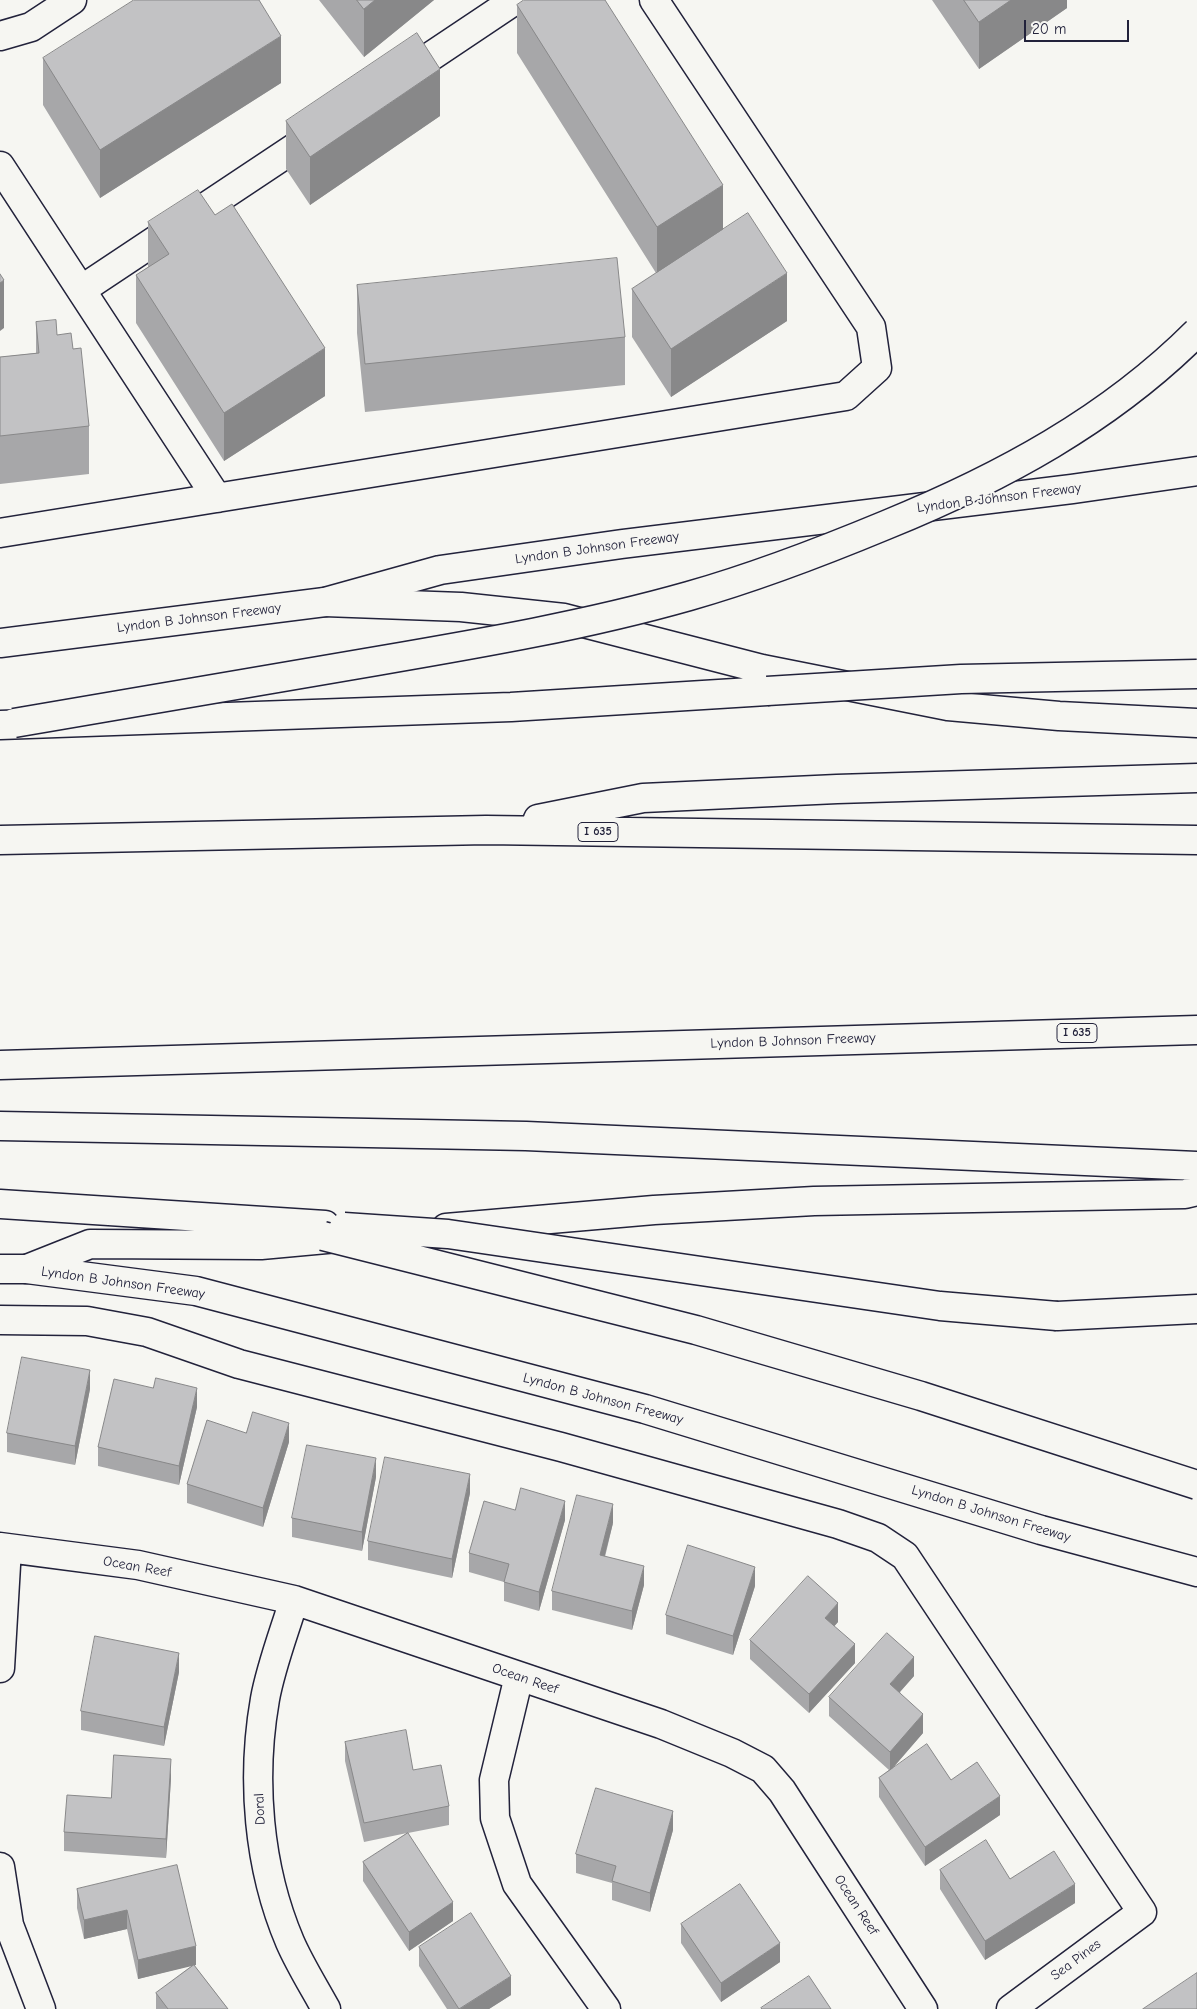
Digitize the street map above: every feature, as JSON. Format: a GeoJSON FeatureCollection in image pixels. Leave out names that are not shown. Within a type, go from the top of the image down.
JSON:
{"type":"FeatureCollection","features":[{"type":"Feature","properties":{"kind":"main road"},"geometry":{"type":"LineString","coordinates":[[0,36],[31,27],[72,0]]}},
{"type":"Feature","properties":{"kind":"main road"},"geometry":{"type":"LineString","coordinates":[[376,93],[515,0]]}},
{"type":"Feature","properties":{"kind":"main road"},"geometry":{"type":"LineString","coordinates":[[0,534],[846,396],[877,368],[871,327],[654,0]]}},
{"type":"Feature","properties":{"kind":"main road"},"geometry":{"type":"LineString","coordinates":[[81,290],[335,120]]}},
{"type":"Feature","properties":{"kind":"main road"},"geometry":{"type":"LineString","coordinates":[[0,166],[217,498]]}},
{"type":"Feature","properties":{"kind":"main road"},"geometry":{"type":"LineString","coordinates":[[7,724],[575,625],[689,596],[801,560],[936,505],[1010,469],[1084,425],[1162,367],[1197,332]]}},
{"type":"Feature","properties":{"kind":"main road","name":"Lyndon B Johnson Freeway"},"geometry":{"type":"LineString","coordinates":[[0,643],[326,602],[440,570],[622,544],[1072,489],[1197,471]]}},
{"type":"Feature","properties":{"kind":"main road"},"geometry":{"type":"LineString","coordinates":[[326,602],[461,607],[564,618],[762,669],[948,706],[1058,716],[1197,723]]}},
{"type":"Feature","properties":{"kind":"main road"},"geometry":{"type":"LineString","coordinates":[[7,724],[510,707],[961,679],[1197,674]]}},
{"type":"Feature","properties":{"kind":"main road"},"geometry":{"type":"LineString","coordinates":[[486,830],[643,798],[846,788],[1197,778]]}},
{"type":"Feature","properties":{"kind":"main road","name":"I 635"},"geometry":{"type":"LineString","coordinates":[[0,840],[486,830],[1197,840]]}},
{"type":"Feature","properties":{"kind":"main road","name":"Lyndon B Johnson Freeway"},"geometry":{"type":"LineString","coordinates":[[0,1066],[1197,1030]]}},
{"type":"Feature","properties":{"kind":"main road"},"geometry":{"type":"LineString","coordinates":[[0,1126],[526,1136],[1197,1166]]}},
{"type":"Feature","properties":{"kind":"main road"},"geometry":{"type":"LineString","coordinates":[[27,1269],[90,1244],[261,1245],[654,1210],[814,1201],[1185,1194],[1197,1191]]}},
{"type":"Feature","properties":{"kind":"main road"},"geometry":{"type":"LineString","coordinates":[[0,1204],[238,1219],[324,1231],[448,1234],[940,1306],[1057,1316],[1197,1309]]}},
{"type":"Feature","properties":{"kind":"main road"},"geometry":{"type":"LineString","coordinates":[[324,1231],[696,1330],[921,1396],[1197,1485]]}},
{"type":"Feature","properties":{"kind":"main road","name":"Lyndon B Johnson Freeway"},"geometry":{"type":"LineString","coordinates":[[0,1269],[27,1269],[196,1291],[644,1409],[1042,1530],[1197,1572]]}},
{"type":"Feature","properties":{"kind":"main road","name":"Sea Pines"},"geometry":{"type":"LineString","coordinates":[[0,1320],[87,1321],[147,1332],[239,1364],[561,1447],[838,1524],[878,1538],[905,1556],[1142,1912],[1011,2009]]}},
{"type":"Feature","properties":{"kind":"main road"},"geometry":{"type":"LineString","coordinates":[[0,1668],[3,1548]]}},
{"type":"Feature","properties":{"kind":"main road","name":"Ocean Reef"},"geometry":{"type":"LineString","coordinates":[[3,1548],[138,1565],[294,1600],[661,1724],[732,1753],[763,1769],[782,1791],[923,2009]]}},
{"type":"Feature","properties":{"kind":"main road","name":"Doral"},"geometry":{"type":"LineString","coordinates":[[294,1600],[265,1698],[258,1762],[262,1839],[272,1885],[290,1941],[326,2009]]}},
{"type":"Feature","properties":{"kind":"main road"},"geometry":{"type":"LineString","coordinates":[[519,1676],[494,1780],[495,1818],[517,1884],[606,2009]]}},
{"type":"Feature","properties":{"kind":"main road"},"geometry":{"type":"LineString","coordinates":[[0,1867],[9,1925],[41,2009]]}},
{"type":"Feature","properties":{"kind":"building"},"geometry":{"type":"Polygon","coordinates":[[[134,0],[259,0],[281,36],[100,150],[43,58],[134,0]]]}},
{"type":"Feature","properties":{"kind":"building"},"geometry":{"type":"Polygon","coordinates":[[[357,0],[375,0],[364,9],[357,0]]]}},
{"type":"Feature","properties":{"kind":"building"},"geometry":{"type":"Polygon","coordinates":[[[524,0],[605,0],[723,185],[657,227],[517,5],[524,0]]]}},
{"type":"Feature","properties":{"kind":"building"},"geometry":{"type":"Polygon","coordinates":[[[964,0],[1011,0],[979,22],[964,0]]]}},
{"type":"Feature","properties":{"kind":"building"},"geometry":{"type":"Polygon","coordinates":[[[417,33],[440,69],[310,157],[286,121],[417,33]]]}},
{"type":"Feature","properties":{"kind":"building"},"geometry":{"type":"Polygon","coordinates":[[[198,190],[215,215],[232,204],[325,348],[224,413],[136,275],[169,254],[148,222],[198,190]]]}},
{"type":"Feature","properties":{"kind":"building"},"geometry":{"type":"Polygon","coordinates":[[[748,213],[787,273],[671,349],[632,289],[748,213]]]}},
{"type":"Feature","properties":{"kind":"building"},"geometry":{"type":"Polygon","coordinates":[[[617,258],[625,337],[365,364],[357,285],[617,258]]]}},
{"type":"Feature","properties":{"kind":"building"},"geometry":{"type":"Polygon","coordinates":[[[0,274],[4,280],[0,283],[0,274]]]}},
{"type":"Feature","properties":{"kind":"building"},"geometry":{"type":"Polygon","coordinates":[[[56,320],[57,335],[71,333],[73,349],[81,348],[89,426],[0,436],[0,357],[39,353],[36,322],[56,320]]]}},
{"type":"Feature","properties":{"kind":"building"},"geometry":{"type":"Polygon","coordinates":[[[22,1357],[90,1370],[75,1446],[7,1433],[22,1357]]]}},
{"type":"Feature","properties":{"kind":"building"},"geometry":{"type":"Polygon","coordinates":[[[156,1378],[197,1388],[179,1466],[98,1447],[114,1379],[153,1388],[156,1378]]]}},
{"type":"Feature","properties":{"kind":"building"},"geometry":{"type":"Polygon","coordinates":[[[253,1412],[289,1423],[263,1508],[187,1484],[207,1420],[246,1433],[253,1412]]]}},
{"type":"Feature","properties":{"kind":"building"},"geometry":{"type":"Polygon","coordinates":[[[307,1445],[376,1458],[362,1532],[292,1518],[307,1445]]]}},
{"type":"Feature","properties":{"kind":"building"},"geometry":{"type":"Polygon","coordinates":[[[385,1457],[470,1474],[452,1559],[368,1541],[385,1457]]]}},
{"type":"Feature","properties":{"kind":"building"},"geometry":{"type":"Polygon","coordinates":[[[521,1488],[565,1501],[539,1592],[504,1582],[509,1564],[469,1553],[484,1501],[515,1510],[521,1488]]]}},
{"type":"Feature","properties":{"kind":"building"},"geometry":{"type":"Polygon","coordinates":[[[577,1495],[613,1504],[600,1555],[644,1566],[632,1611],[552,1591],[577,1495]]]}},
{"type":"Feature","properties":{"kind":"building"},"geometry":{"type":"Polygon","coordinates":[[[688,1545],[755,1567],[733,1636],[666,1615],[688,1545]]]}},
{"type":"Feature","properties":{"kind":"building"},"geometry":{"type":"Polygon","coordinates":[[[808,1576],[838,1603],[825,1618],[855,1644],[809,1694],[750,1640],[808,1576]]]}},
{"type":"Feature","properties":{"kind":"building"},"geometry":{"type":"Polygon","coordinates":[[[887,1633],[914,1657],[890,1684],[923,1714],[890,1752],[829,1697],[887,1633]]]}},
{"type":"Feature","properties":{"kind":"building"},"geometry":{"type":"Polygon","coordinates":[[[95,1636],[179,1653],[164,1727],[81,1711],[95,1636]]]}},
{"type":"Feature","properties":{"kind":"building"},"geometry":{"type":"Polygon","coordinates":[[[406,1730],[413,1770],[441,1765],[449,1806],[364,1823],[345,1742],[406,1730]]]}},
{"type":"Feature","properties":{"kind":"building"},"geometry":{"type":"Polygon","coordinates":[[[927,1744],[951,1780],[977,1762],[1000,1796],[925,1847],[879,1778],[927,1744]]]}},
{"type":"Feature","properties":{"kind":"building"},"geometry":{"type":"Polygon","coordinates":[[[114,1755],[171,1759],[166,1839],[64,1832],[67,1795],[111,1798],[114,1755]]]}},
{"type":"Feature","properties":{"kind":"building"},"geometry":{"type":"Polygon","coordinates":[[[596,1788],[673,1811],[650,1893],[612,1881],[616,1866],[576,1854],[596,1788]]]}},
{"type":"Feature","properties":{"kind":"building"},"geometry":{"type":"Polygon","coordinates":[[[408,1833],[453,1902],[409,1932],[363,1862],[408,1833]]]}},
{"type":"Feature","properties":{"kind":"building"},"geometry":{"type":"Polygon","coordinates":[[[986,1840],[1010,1879],[1054,1851],[1075,1884],[985,1941],[940,1870],[986,1840]]]}},
{"type":"Feature","properties":{"kind":"building"},"geometry":{"type":"Polygon","coordinates":[[[177,1865],[196,1946],[138,1960],[127,1910],[84,1920],[77,1889],[177,1865]]]}},
{"type":"Feature","properties":{"kind":"building"},"geometry":{"type":"Polygon","coordinates":[[[740,1884],[780,1943],[721,1983],[681,1924],[740,1884]]]}},
{"type":"Feature","properties":{"kind":"building"},"geometry":{"type":"Polygon","coordinates":[[[471,1913],[511,1976],[459,2009],[419,1947],[471,1913]]]}},
{"type":"Feature","properties":{"kind":"building"},"geometry":{"type":"Polygon","coordinates":[[[194,1965],[228,2009],[168,2009],[156,1993],[194,1965]]]}},
{"type":"Feature","properties":{"kind":"building"},"geometry":{"type":"Polygon","coordinates":[[[1197,1973],[1197,2009],[1143,2009],[1197,1973]]]}},
{"type":"Feature","properties":{"kind":"building"},"geometry":{"type":"Polygon","coordinates":[[[809,1976],[831,2009],[761,2008],[809,1976]]]}}]}
